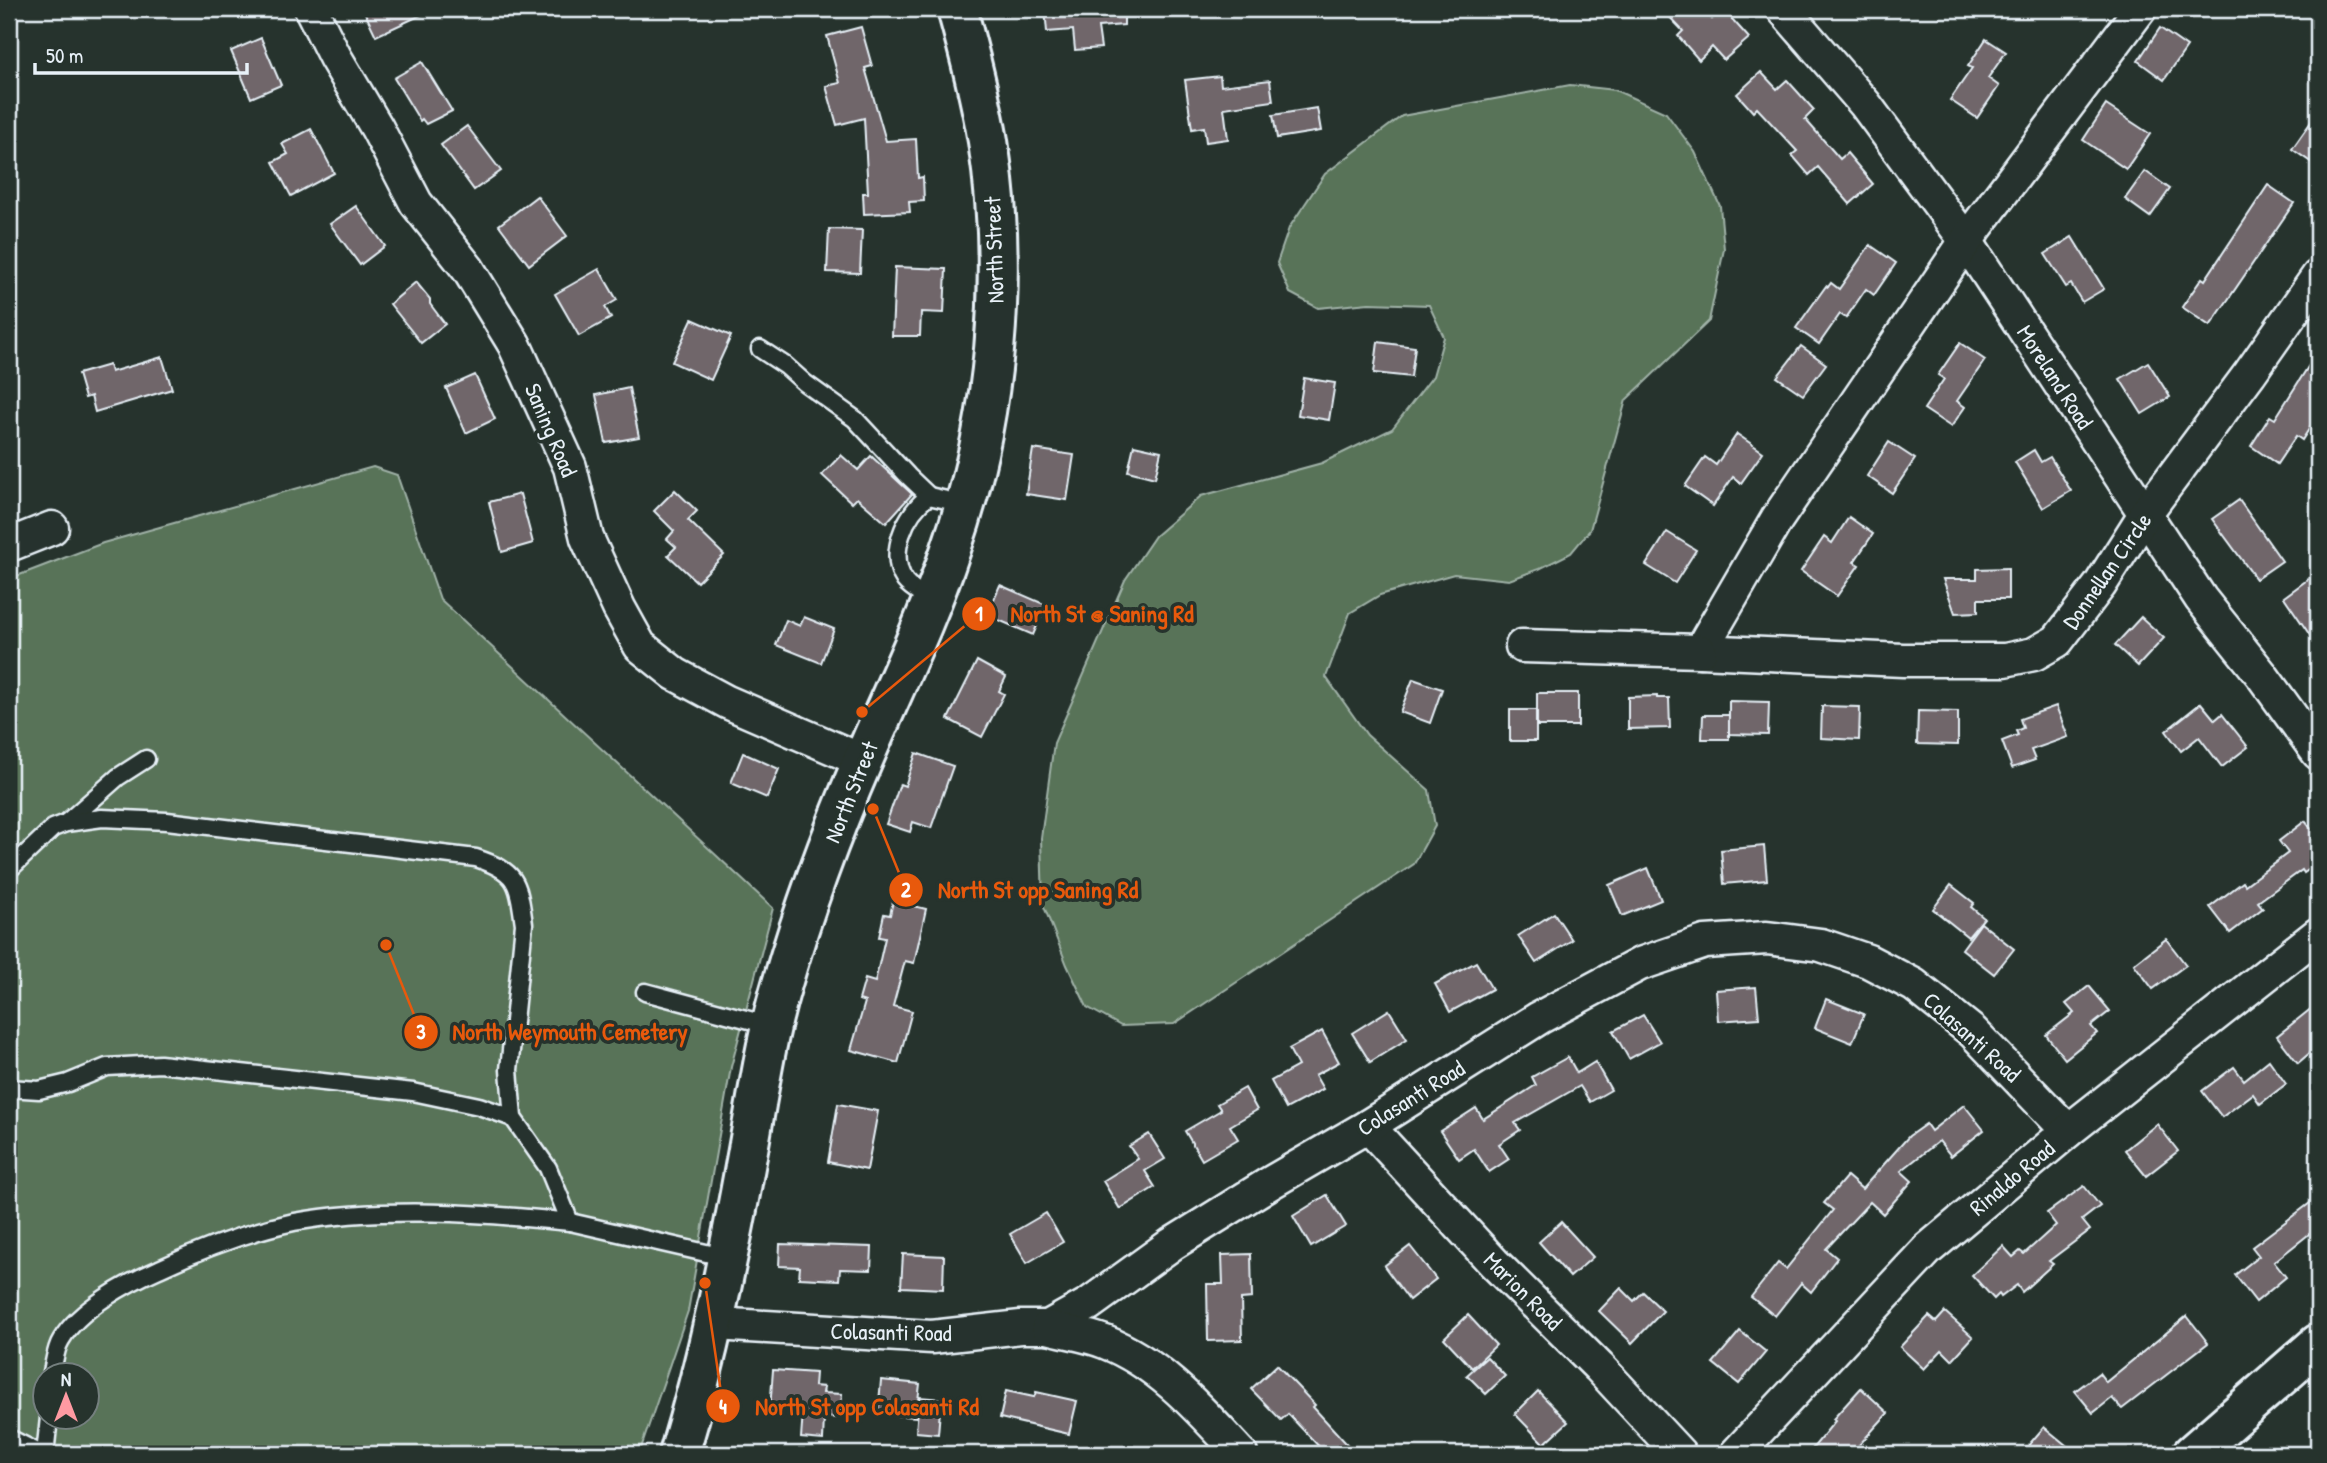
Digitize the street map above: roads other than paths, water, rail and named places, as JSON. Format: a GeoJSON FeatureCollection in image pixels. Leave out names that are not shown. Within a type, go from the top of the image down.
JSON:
{"type":"FeatureCollection","features":[{"type":"Feature","properties":{"kind":"street","name":"Saning Road"},"geometry":{"type":"LineString","coordinates":[[311,9],[416,203],[468,269],[514,344],[570,467],[587,538],[619,608],[640,646],[675,674],[727,702],[863,761]]}},
{"type":"Feature","properties":{"kind":"street","name":"North Street"},"geometry":{"type":"LineString","coordinates":[[680,1454],[715,1324],[772,1026],[808,897],[953,546],[947,500],[985,417],[998,295],[996,222],[988,144],[976,81],[957,9]]}},
{"type":"Feature","properties":{"kind":"street","name":"Moreland Road"},"geometry":{"type":"LineString","coordinates":[[1783,9],[1865,104],[1966,241],[2201,599],[2318,753]]}},
{"type":"Feature","properties":{"kind":"street"},"geometry":{"type":"LineString","coordinates":[[1700,651],[1777,519],[1966,241],[2140,9]]}},
{"type":"Feature","properties":{"kind":"street","name":"Donnellan Circle"},"geometry":{"type":"LineString","coordinates":[[1522,646],[1903,660],[2005,660],[2034,654],[2057,641],[2099,585],[2145,514],[2318,276]]}},
{"type":"Feature","properties":{"kind":"street"},"geometry":{"type":"LineString","coordinates":[[9,545],[52,528]]}},
{"type":"Feature","properties":{"kind":"street","name":"Rinaldo Road"},"geometry":{"type":"LineString","coordinates":[[1736,1454],[1928,1249],[2068,1131],[2318,934]]}},
{"type":"Feature","properties":{"kind":"street","name":"Colasanti Road"},"geometry":{"type":"LineString","coordinates":[[715,1324],[932,1337],[1048,1328],[1089,1304],[1172,1244],[1368,1126],[1539,1018],[1640,964],[1705,942],[1767,938],[1821,944],[1868,961],[1914,985],[1973,1032],[2068,1131]]}},
{"type":"Feature","properties":{"kind":"street","name":"Marion Road"},"geometry":{"type":"LineString","coordinates":[[1368,1126],[1494,1263],[1599,1367],[1680,1454]]}},
{"type":"Feature","properties":{"kind":"street"},"geometry":{"type":"LineString","coordinates":[[1048,1328],[1105,1342],[1144,1363],[1186,1395],[1241,1454]]}},
{"type":"Feature","properties":{"kind":"street"},"geometry":{"type":"LineString","coordinates":[[2192,1454],[2318,1344]]}},
{"type":"Feature","properties":{"kind":"lane"},"geometry":{"type":"LineString","coordinates":[[760,349],[855,419],[908,476],[947,500]]}},
{"type":"Feature","properties":{"kind":"lane"},"geometry":{"type":"LineString","coordinates":[[932,601],[906,583],[898,558],[899,540],[909,517],[920,502],[947,500]]}},
{"type":"Feature","properties":{"kind":"lane"},"geometry":{"type":"LineString","coordinates":[[9,870],[53,828],[65,822],[118,777],[146,759]]}},
{"type":"Feature","properties":{"kind":"lane"},"geometry":{"type":"LineString","coordinates":[[65,822],[102,818],[167,821],[476,858],[510,873],[521,902],[524,924],[509,1070],[513,1118],[548,1168],[570,1222]]}},
{"type":"Feature","properties":{"kind":"lane"},"geometry":{"type":"LineString","coordinates":[[645,992],[772,1026]]}},
{"type":"Feature","properties":{"kind":"lane"},"geometry":{"type":"LineString","coordinates":[[9,1088],[39,1090],[68,1083],[107,1066],[160,1064],[413,1092],[479,1106],[513,1118]]}},
{"type":"Feature","properties":{"kind":"lane"},"geometry":{"type":"LineString","coordinates":[[55,1362],[60,1341],[80,1317],[130,1282],[209,1247],[295,1222],[378,1213],[468,1214],[570,1222],[728,1258]]}},
{"type":"Feature","properties":{"kind":"lane"},"geometry":{"type":"LineString","coordinates":[[9,1438],[43,1454],[47,1432]]}},
{"type":"Feature","properties":{"kind":"place","name":"North St @ Saning Rd"},"geometry":{"type":"Point","coordinates":[862,712]}},
{"type":"Feature","properties":{"kind":"place","name":"North St opp Saning Rd"},"geometry":{"type":"Point","coordinates":[873,809]}},
{"type":"Feature","properties":{"kind":"place","name":"North Weymouth Cemetery"},"geometry":{"type":"Point","coordinates":[386,945]}},
{"type":"Feature","properties":{"kind":"place","name":"North St opp Colasanti Rd"},"geometry":{"type":"Point","coordinates":[705,1283]}}]}
